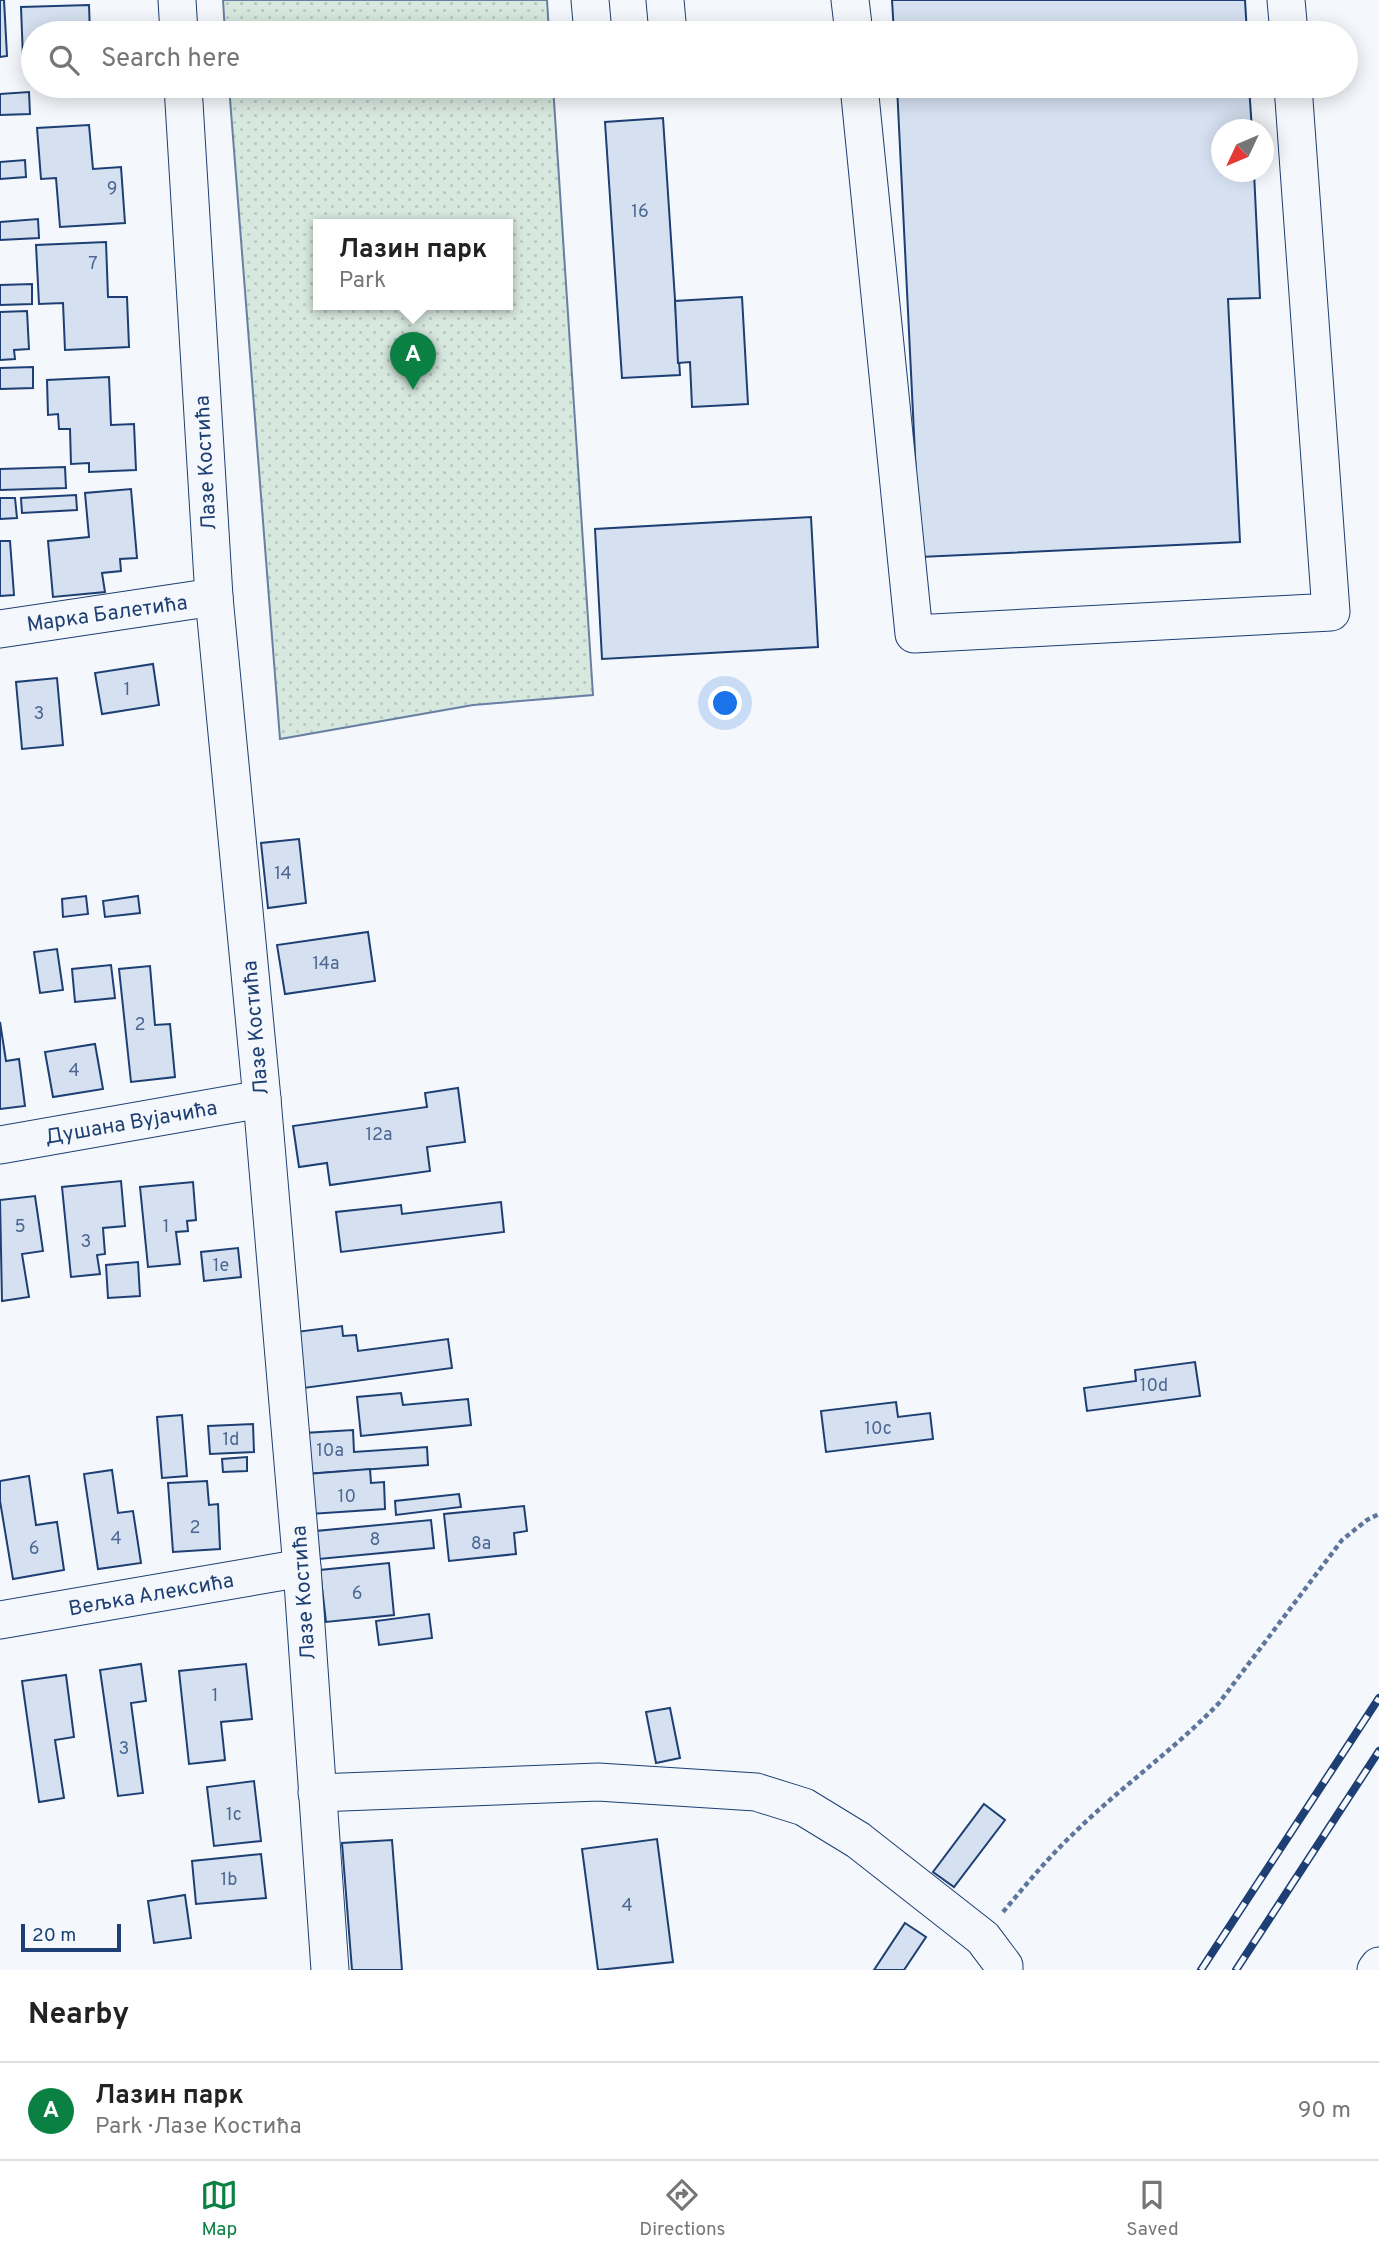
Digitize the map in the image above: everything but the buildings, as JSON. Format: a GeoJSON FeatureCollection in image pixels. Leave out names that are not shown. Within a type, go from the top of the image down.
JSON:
{"type":"FeatureCollection","features":[{"type":"Feature","properties":{"kind":"street"},"geometry":{"type":"LineString","coordinates":[[177,0],[178,21]]}},
{"type":"Feature","properties":{"kind":"street"},"geometry":{"type":"LineString","coordinates":[[590,0],[592,21]]}},
{"type":"Feature","properties":{"kind":"street"},"geometry":{"type":"LineString","coordinates":[[665,0],[667,21]]}},
{"type":"Feature","properties":{"kind":"street"},"geometry":{"type":"LineString","coordinates":[[850,0],[853,21]]}},
{"type":"Feature","properties":{"kind":"street"},"geometry":{"type":"LineString","coordinates":[[1286,0],[1288,21]]}},
{"type":"Feature","properties":{"kind":"street","name":"Лазе Костића"},"geometry":{"type":"LineString","coordinates":[[184,98],[214,597],[262,1099],[302,1568],[330,1970]]}},
{"type":"Feature","properties":{"kind":"street"},"geometry":{"type":"LineString","coordinates":[[860,98],[914,634],[1331,612],[1294,98]]}},
{"type":"Feature","properties":{"kind":"street","name":"Марка Балетића"},"geometry":{"type":"LineString","coordinates":[[0,629],[214,597]]}},
{"type":"Feature","properties":{"kind":"street","name":"Душана Вујачића"},"geometry":{"type":"LineString","coordinates":[[0,1145],[262,1099]]}},
{"type":"Feature","properties":{"kind":"street","name":"Вељка Алексића"},"geometry":{"type":"LineString","coordinates":[[0,1620],[302,1568]]}},
{"type":"Feature","properties":{"kind":"street"},"geometry":{"type":"LineString","coordinates":[[317,1793],[598,1782],[756,1792],[804,1807],[858,1840],[983,1938],[1004,1966],[1004,1970]]}},
{"type":"Feature","properties":{"kind":"path"},"geometry":{"type":"LineString","coordinates":[[983,1938],[1072,1834],[1198,1725],[1219,1703],[1249,1666],[1322,1563],[1342,1540],[1379,1514]]}},
{"type":"Feature","properties":{"kind":"shaded area"},"geometry":{"type":"Polygon","coordinates":[[[223,0],[547,0],[548,21],[224,21],[223,0]]]}},
{"type":"Feature","properties":{"kind":"shaded area"},"geometry":{"type":"Polygon","coordinates":[[[230,98],[554,98],[593,695],[473,705],[280,739],[230,98]]]}},
{"type":"Feature","properties":{"kind":"railway"},"geometry":{"type":"LineString","coordinates":[[1201,1970],[1379,1698]]}},
{"type":"Feature","properties":{"kind":"railway"},"geometry":{"type":"LineString","coordinates":[[1236,1970],[1379,1751]]}},
{"type":"Feature","properties":{"kind":"place","name":"Лазин парк"},"geometry":{"type":"Point","coordinates":[413,390]}}]}
